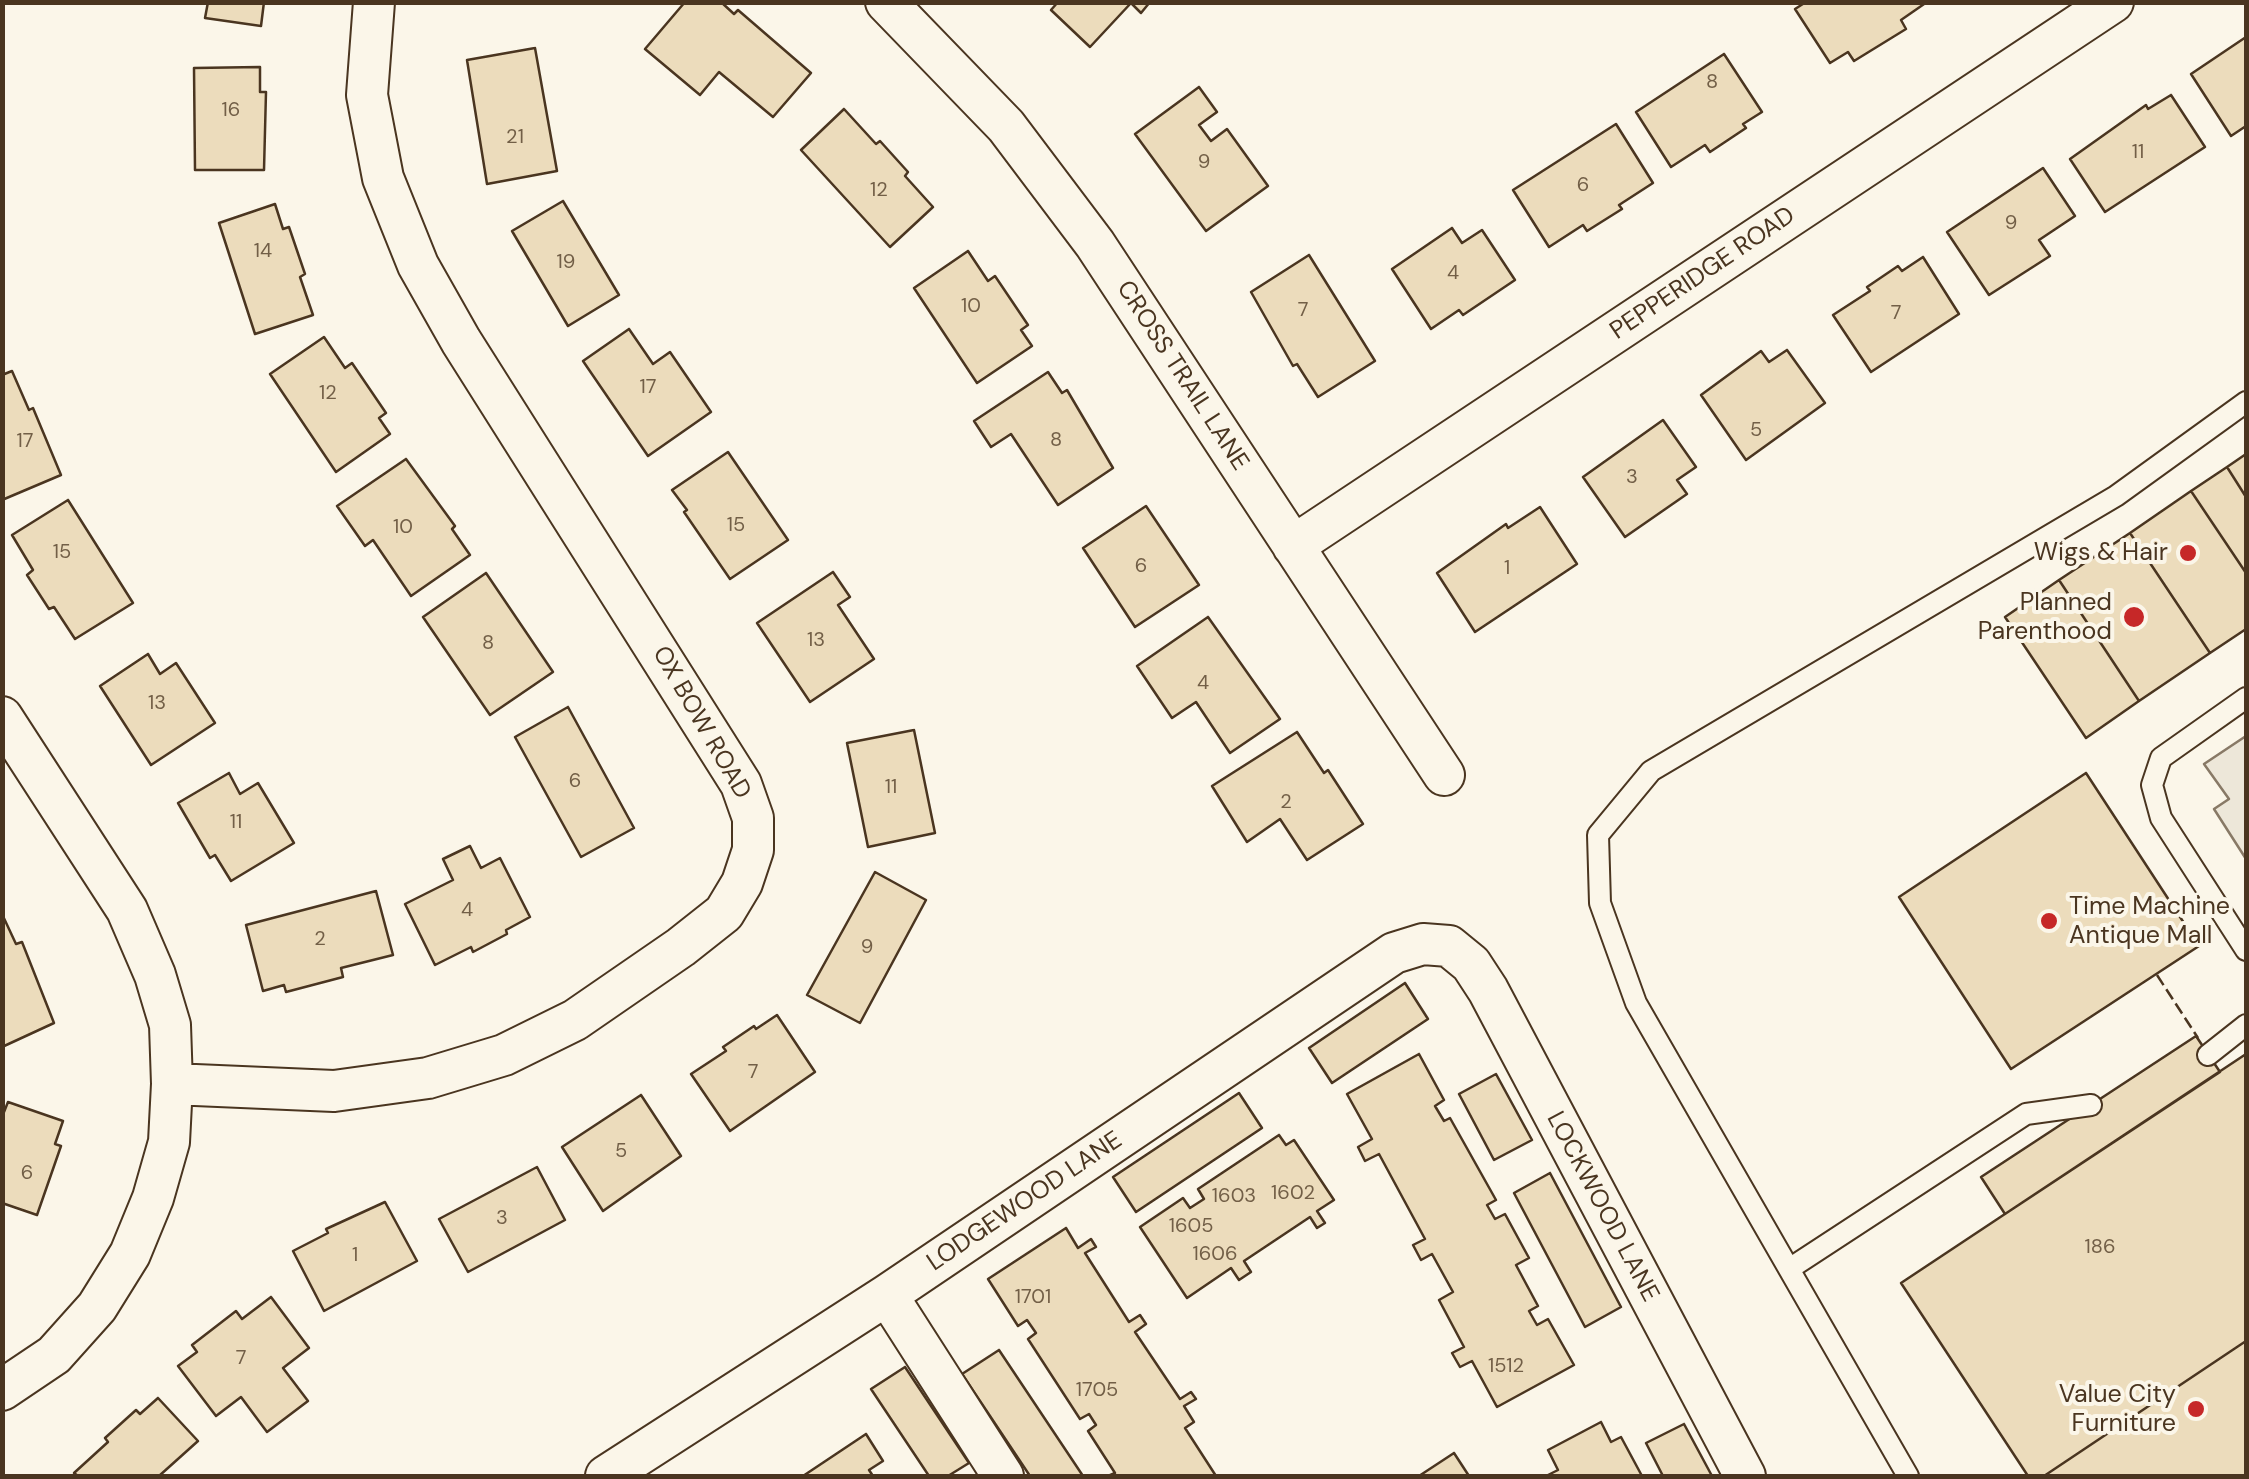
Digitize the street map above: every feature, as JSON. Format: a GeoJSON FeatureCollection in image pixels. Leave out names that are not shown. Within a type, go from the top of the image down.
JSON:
{"type":"FeatureCollection","features":[{"type":"Feature","properties":{"kind":"street","name":"OX BOW ROAD"},"geometry":{"type":"LineString","coordinates":[[172,1084],[334,1091],[428,1078],[504,1055],[575,1020],[681,947],[724,912],[742,882],[753,850],[754,818],[741,784],[461,341],[418,265],[383,178],[367,95],[374,2]]}},
{"type":"Feature","properties":{"kind":"street","name":"PEPPERIDGE ROAD"},"geometry":{"type":"LineString","coordinates":[[1293,546],[2097,7]]}},
{"type":"Feature","properties":{"kind":"street","name":"CROSS TRAIL LANE"},"geometry":{"type":"LineString","coordinates":[[909,11],[1006,126],[1095,244],[1444,776]]}},
{"type":"Feature","properties":{"kind":"street"},"geometry":{"type":"LineString","coordinates":[[2,717],[127,910],[155,975],[170,1025],[172,1084],[169,1142],[153,1198],[130,1254],[97,1307],[54,1356],[2,1390]]}},
{"type":"Feature","properties":{"kind":"street","name":"LODGEWOOD LANE"},"geometry":{"type":"LineString","coordinates":[[606,1476],[887,1295],[1394,953],[1423,944],[1449,946]]}},
{"type":"Feature","properties":{"kind":"street","name":"LOCKWOOD LANE"},"geometry":{"type":"LineString","coordinates":[[1449,946],[1471,964],[1488,990],[1744,1476]]}},
{"type":"Feature","properties":{"kind":"street"},"geometry":{"type":"LineString","coordinates":[[887,1295],[1003,1476]]}},
{"type":"Feature","properties":{"kind":"lane"},"geometry":{"type":"LineString","coordinates":[[1908,1476],[1636,1002],[1600,903],[1598,836],[1651,771],[2116,496],[2246,402]]}},
{"type":"Feature","properties":{"kind":"lane"},"geometry":{"type":"LineString","coordinates":[[2246,698],[2162,758],[2152,785],[2161,818],[2246,950]]}},
{"type":"Feature","properties":{"kind":"lane"},"geometry":{"type":"LineString","coordinates":[[2208,1055],[2246,1025]]}},
{"type":"Feature","properties":{"kind":"lane"},"geometry":{"type":"LineString","coordinates":[[1789,1269],[2026,1114],[2091,1104]]}},
{"type":"Feature","properties":{"kind":"shaded area"},"geometry":{"type":"Polygon","coordinates":[[[2246,736],[2246,859],[2214,809],[2229,799],[2204,764],[2246,736]]]}},
{"type":"Feature","properties":{"kind":"building"},"geometry":{"type":"Polygon","coordinates":[[[208,2],[264,2],[261,26],[205,18],[208,2]]]}},
{"type":"Feature","properties":{"kind":"building"},"geometry":{"type":"Polygon","coordinates":[[[685,2],[721,2],[734,14],[738,10],[811,73],[773,117],[719,72],[700,95],[645,49],[685,2]]]}},
{"type":"Feature","properties":{"kind":"building"},"geometry":{"type":"Polygon","coordinates":[[[1058,2],[1150,2],[1141,13],[1131,3],[1090,47],[1051,10],[1058,2]]]}},
{"type":"Feature","properties":{"kind":"building"},"geometry":{"type":"Polygon","coordinates":[[[1806,2],[1927,2],[1901,20],[1906,29],[1854,61],[1848,52],[1830,63],[1795,9],[1806,2]]]}},
{"type":"Feature","properties":{"kind":"building"},"geometry":{"type":"Polygon","coordinates":[[[2246,37],[2246,126],[2231,136],[2191,74],[2246,37]]]}},
{"type":"Feature","properties":{"kind":"building"},"geometry":{"type":"Polygon","coordinates":[[[535,48],[557,171],[487,184],[467,60],[535,48]]]}},
{"type":"Feature","properties":{"kind":"building"},"geometry":{"type":"Polygon","coordinates":[[[1724,54],[1762,112],[1710,152],[1705,145],[1671,167],[1636,112],[1724,54]]]}},
{"type":"Feature","properties":{"kind":"building"},"geometry":{"type":"Polygon","coordinates":[[[260,67],[260,92],[266,92],[264,170],[195,170],[194,68],[260,67]]]}},
{"type":"Feature","properties":{"kind":"building"},"geometry":{"type":"Polygon","coordinates":[[[1199,87],[1217,112],[1199,125],[1211,141],[1227,129],[1268,186],[1206,231],[1135,134],[1199,87]]]}},
{"type":"Feature","properties":{"kind":"building"},"geometry":{"type":"Polygon","coordinates":[[[2171,95],[2205,147],[2105,212],[2070,159],[2146,105],[2148,109],[2171,95]]]}},
{"type":"Feature","properties":{"kind":"building"},"geometry":{"type":"Polygon","coordinates":[[[844,109],[876,144],[880,141],[933,207],[890,247],[801,150],[844,109]]]}},
{"type":"Feature","properties":{"kind":"building"},"geometry":{"type":"Polygon","coordinates":[[[1616,124],[1653,183],[1587,231],[1583,225],[1549,247],[1513,190],[1616,124]]]}},
{"type":"Feature","properties":{"kind":"building"},"geometry":{"type":"Polygon","coordinates":[[[2043,168],[2075,216],[2039,240],[2050,256],[1989,295],[1947,232],[2043,168]]]}},
{"type":"Feature","properties":{"kind":"building"},"geometry":{"type":"Polygon","coordinates":[[[563,201],[619,295],[568,326],[512,231],[563,201]]]}},
{"type":"Feature","properties":{"kind":"building"},"geometry":{"type":"Polygon","coordinates":[[[275,204],[283,229],[289,227],[305,274],[300,277],[313,315],[255,334],[219,223],[275,204]]]}},
{"type":"Feature","properties":{"kind":"building"},"geometry":{"type":"Polygon","coordinates":[[[1452,228],[1462,243],[1482,230],[1515,280],[1463,315],[1459,310],[1431,329],[1392,269],[1452,228]]]}},
{"type":"Feature","properties":{"kind":"building"},"geometry":{"type":"Polygon","coordinates":[[[968,251],[988,281],[995,276],[1028,325],[1021,330],[1032,346],[977,383],[914,288],[968,251]]]}},
{"type":"Feature","properties":{"kind":"building"},"geometry":{"type":"Polygon","coordinates":[[[1309,255],[1375,361],[1318,397],[1297,364],[1293,366],[1251,292],[1309,255]]]}},
{"type":"Feature","properties":{"kind":"building"},"geometry":{"type":"Polygon","coordinates":[[[1923,257],[1959,314],[1871,372],[1833,315],[1870,291],[1867,287],[1898,266],[1902,271],[1923,257]]]}},
{"type":"Feature","properties":{"kind":"building"},"geometry":{"type":"Polygon","coordinates":[[[629,329],[653,364],[670,352],[711,412],[648,456],[583,361],[629,329]]]}},
{"type":"Feature","properties":{"kind":"building"},"geometry":{"type":"Polygon","coordinates":[[[324,337],[345,368],[352,363],[386,413],[379,418],[390,434],[336,472],[270,374],[324,337]]]}},
{"type":"Feature","properties":{"kind":"building"},"geometry":{"type":"Polygon","coordinates":[[[1787,350],[1825,403],[1746,460],[1701,395],[1761,351],[1769,362],[1787,350]]]}},
{"type":"Feature","properties":{"kind":"building"},"geometry":{"type":"Polygon","coordinates":[[[12,371],[29,410],[33,408],[61,475],[2,500],[2,375],[12,371]]]}},
{"type":"Feature","properties":{"kind":"building"},"geometry":{"type":"Polygon","coordinates":[[[1048,372],[1062,393],[1067,390],[1113,468],[1058,505],[1011,434],[991,447],[974,421],[1048,372]]]}},
{"type":"Feature","properties":{"kind":"building"},"geometry":{"type":"Polygon","coordinates":[[[1663,420],[1696,467],[1677,480],[1687,494],[1625,537],[1583,477],[1663,420]]]}},
{"type":"Feature","properties":{"kind":"building"},"geometry":{"type":"Polygon","coordinates":[[[728,452],[788,540],[730,579],[672,490],[728,452]]]}},
{"type":"Feature","properties":{"kind":"building"},"geometry":{"type":"Polygon","coordinates":[[[2246,454],[2246,497],[2227,467],[2246,454]]]}},
{"type":"Feature","properties":{"kind":"building"},"geometry":{"type":"Polygon","coordinates":[[[406,459],[455,526],[452,529],[470,555],[411,596],[373,540],[365,546],[337,506],[406,459]]]}},
{"type":"Feature","properties":{"kind":"building"},"geometry":{"type":"Polygon","coordinates":[[[2227,467],[2246,497],[2246,573],[2191,491],[2227,467]]]}},
{"type":"Feature","properties":{"kind":"building","name":"Wigs & Hair"},"geometry":{"type":"Polygon","coordinates":[[[2191,491],[2246,573],[2246,629],[2210,653],[2130,533],[2191,491]]]}},
{"type":"Feature","properties":{"kind":"building"},"geometry":{"type":"Polygon","coordinates":[[[68,500],[133,603],[75,639],[27,575],[33,570],[12,535],[68,500]]]}},
{"type":"Feature","properties":{"kind":"building"},"geometry":{"type":"Polygon","coordinates":[[[1146,506],[1199,585],[1135,627],[1083,548],[1146,506]]]}},
{"type":"Feature","properties":{"kind":"building"},"geometry":{"type":"Polygon","coordinates":[[[1540,507],[1577,564],[1475,632],[1437,573],[1506,524],[1508,528],[1540,507]]]}},
{"type":"Feature","properties":{"kind":"building","name":"Planned Parenthood"},"geometry":{"type":"Polygon","coordinates":[[[2130,533],[2210,653],[2139,701],[2059,580],[2130,533]]]}},
{"type":"Feature","properties":{"kind":"building"},"geometry":{"type":"Polygon","coordinates":[[[833,572],[850,597],[838,605],[874,659],[810,702],[757,623],[833,572]]]}},
{"type":"Feature","properties":{"kind":"building"},"geometry":{"type":"Polygon","coordinates":[[[486,573],[553,672],[490,715],[423,617],[486,573]]]}},
{"type":"Feature","properties":{"kind":"building"},"geometry":{"type":"Polygon","coordinates":[[[2059,580],[2139,701],[2086,738],[2005,617],[2059,580]]]}},
{"type":"Feature","properties":{"kind":"building"},"geometry":{"type":"Polygon","coordinates":[[[1208,617],[1280,719],[1230,753],[1196,702],[1172,718],[1137,666],[1208,617]]]}},
{"type":"Feature","properties":{"kind":"building"},"geometry":{"type":"Polygon","coordinates":[[[148,654],[160,674],[176,663],[215,723],[151,765],[100,686],[148,654]]]}},
{"type":"Feature","properties":{"kind":"building"},"geometry":{"type":"Polygon","coordinates":[[[568,707],[634,828],[581,857],[515,737],[568,707]]]}},
{"type":"Feature","properties":{"kind":"building"},"geometry":{"type":"Polygon","coordinates":[[[914,730],[935,833],[868,847],[847,743],[914,730]]]}},
{"type":"Feature","properties":{"kind":"building"},"geometry":{"type":"Polygon","coordinates":[[[1297,732],[1324,773],[1328,770],[1363,824],[1307,860],[1280,819],[1247,842],[1212,786],[1297,732]]]}},
{"type":"Feature","properties":{"kind":"building"},"geometry":{"type":"Polygon","coordinates":[[[229,773],[240,794],[258,783],[294,843],[231,881],[215,855],[210,858],[178,803],[229,773]]]}},
{"type":"Feature","properties":{"kind":"building","name":"Time Machine Antique Mall"},"geometry":{"type":"Polygon","coordinates":[[[2086,773],[2199,946],[2011,1069],[1899,897],[2086,773]]]}},
{"type":"Feature","properties":{"kind":"building"},"geometry":{"type":"Polygon","coordinates":[[[470,846],[481,868],[500,858],[530,917],[473,952],[471,947],[435,965],[405,904],[453,880],[443,859],[470,846]]]}},
{"type":"Feature","properties":{"kind":"building"},"geometry":{"type":"Polygon","coordinates":[[[875,872],[926,900],[860,1023],[807,995],[875,872]]]}},
{"type":"Feature","properties":{"kind":"building"},"geometry":{"type":"Polygon","coordinates":[[[376,891],[393,955],[341,968],[343,977],[286,992],[284,985],[263,991],[246,925],[376,891]]]}},
{"type":"Feature","properties":{"kind":"building"},"geometry":{"type":"Polygon","coordinates":[[[2,914],[16,944],[22,942],[54,1023],[2,1047],[2,914]]]}},
{"type":"Feature","properties":{"kind":"building"},"geometry":{"type":"Polygon","coordinates":[[[1405,983],[1428,1019],[1332,1083],[1309,1048],[1405,983]]]}},
{"type":"Feature","properties":{"kind":"building"},"geometry":{"type":"Polygon","coordinates":[[[777,1015],[815,1072],[730,1131],[691,1074],[726,1051],[723,1047],[777,1015]]]}},
{"type":"Feature","properties":{"kind":"building"},"geometry":{"type":"Polygon","coordinates":[[[2196,1036],[2220,1072],[2005,1214],[1981,1177],[2196,1036]]]}},
{"type":"Feature","properties":{"kind":"building"},"geometry":{"type":"Polygon","coordinates":[[[1419,1054],[1444,1100],[1435,1106],[1444,1121],[1450,1118],[1496,1200],[1487,1205],[1495,1219],[1505,1214],[1529,1258],[1516,1265],[1538,1306],[1529,1311],[1537,1325],[1548,1319],[1574,1365],[1497,1407],[1472,1361],[1460,1367],[1452,1353],[1464,1347],[1439,1300],[1453,1292],[1432,1254],[1421,1260],[1413,1245],[1425,1239],[1379,1154],[1365,1161],[1358,1147],[1372,1139],[1347,1094],[1419,1054]]]}},
{"type":"Feature","properties":{"kind":"building"},"geometry":{"type":"Polygon","coordinates":[[[2246,1054],[2246,1341],[2044,1476],[2028,1476],[1901,1283],[2246,1054]]]}},
{"type":"Feature","properties":{"kind":"building"},"geometry":{"type":"Polygon","coordinates":[[[1496,1074],[1532,1140],[1494,1160],[1459,1094],[1496,1074]]]}},
{"type":"Feature","properties":{"kind":"building"},"geometry":{"type":"Polygon","coordinates":[[[1239,1093],[1262,1128],[1136,1212],[1113,1177],[1239,1093]]]}},
{"type":"Feature","properties":{"kind":"building"},"geometry":{"type":"Polygon","coordinates":[[[641,1095],[681,1156],[603,1211],[562,1147],[641,1095]]]}},
{"type":"Feature","properties":{"kind":"building"},"geometry":{"type":"Polygon","coordinates":[[[8,1102],[63,1121],[55,1144],[61,1146],[37,1215],[2,1203],[2,1117],[8,1102]]]}},
{"type":"Feature","properties":{"kind":"building"},"geometry":{"type":"Polygon","coordinates":[[[1279,1135],[1286,1145],[1294,1140],[1334,1200],[1317,1211],[1325,1223],[1317,1228],[1310,1217],[1244,1261],[1251,1272],[1239,1280],[1231,1268],[1187,1298],[1140,1227],[1183,1198],[1190,1208],[1204,1199],[1198,1189],[1279,1135]]]}},
{"type":"Feature","properties":{"kind":"building"},"geometry":{"type":"Polygon","coordinates":[[[537,1167],[565,1220],[468,1272],[439,1219],[537,1167]]]}},
{"type":"Feature","properties":{"kind":"building"},"geometry":{"type":"Polygon","coordinates":[[[1550,1173],[1621,1307],[1585,1327],[1514,1193],[1550,1173]]]}},
{"type":"Feature","properties":{"kind":"building"},"geometry":{"type":"Polygon","coordinates":[[[385,1202],[417,1261],[324,1311],[293,1251],[328,1233],[326,1229],[385,1202]]]}},
{"type":"Feature","properties":{"kind":"building"},"geometry":{"type":"Polygon","coordinates":[[[1066,1228],[1078,1248],[1091,1239],[1096,1247],[1085,1253],[1129,1322],[1140,1315],[1146,1324],[1135,1332],[1180,1399],[1191,1392],[1196,1399],[1184,1406],[1194,1422],[1185,1428],[1216,1476],[1108,1476],[1115,1473],[1088,1431],[1096,1425],[1089,1414],[1080,1419],[1028,1339],[1036,1333],[1027,1320],[1018,1326],[988,1279],[1066,1228]]]}},
{"type":"Feature","properties":{"kind":"building"},"geometry":{"type":"Polygon","coordinates":[[[271,1297],[309,1348],[283,1368],[308,1401],[267,1432],[241,1397],[216,1416],[178,1366],[197,1352],[192,1345],[236,1311],[242,1319],[271,1297]]]}},
{"type":"Feature","properties":{"kind":"building","name":"Value City Furniture"},"geometry":{"type":"Polygon","coordinates":[[[2246,1341],[2246,1476],[2044,1476],[2246,1341]]]}},
{"type":"Feature","properties":{"kind":"building"},"geometry":{"type":"Polygon","coordinates":[[[999,1350],[1083,1476],[1030,1476],[962,1374],[999,1350]]]}},
{"type":"Feature","properties":{"kind":"building"},"geometry":{"type":"Polygon","coordinates":[[[905,1367],[969,1463],[948,1476],[929,1476],[871,1389],[905,1367]]]}},
{"type":"Feature","properties":{"kind":"building"},"geometry":{"type":"Polygon","coordinates":[[[158,1398],[198,1441],[159,1476],[74,1473],[136,1410],[140,1414],[158,1398]]]}},
{"type":"Feature","properties":{"kind":"building"},"geometry":{"type":"Polygon","coordinates":[[[1601,1422],[1611,1442],[1621,1437],[1642,1476],[1546,1476],[1558,1470],[1548,1450],[1601,1422]]]}},
{"type":"Feature","properties":{"kind":"building"},"geometry":{"type":"Polygon","coordinates":[[[1684,1424],[1712,1476],[1663,1476],[1646,1443],[1684,1424]]]}},
{"type":"Feature","properties":{"kind":"building"},"geometry":{"type":"Polygon","coordinates":[[[866,1434],[883,1461],[869,1470],[873,1476],[803,1476],[866,1434]]]}},
{"type":"Feature","properties":{"kind":"building"},"geometry":{"type":"Polygon","coordinates":[[[1454,1453],[1469,1476],[1419,1476],[1454,1453]]]}},
{"type":"Feature","properties":{"kind":"fence"},"geometry":{"type":"LineString","coordinates":[[2157,975],[2198,1038]]}},
{"type":"Feature","properties":{"kind":"place","name":"Wigs & Hair"},"geometry":{"type":"Point","coordinates":[2188,553]}},
{"type":"Feature","properties":{"kind":"place","name":"Planned Parenthood"},"geometry":{"type":"Point","coordinates":[2134,617]}},
{"type":"Feature","properties":{"kind":"place","name":"Time Machine Antique Mall"},"geometry":{"type":"Point","coordinates":[2049,921]}},
{"type":"Feature","properties":{"kind":"place","name":"Value City Furniture"},"geometry":{"type":"Point","coordinates":[2196,1409]}}]}
